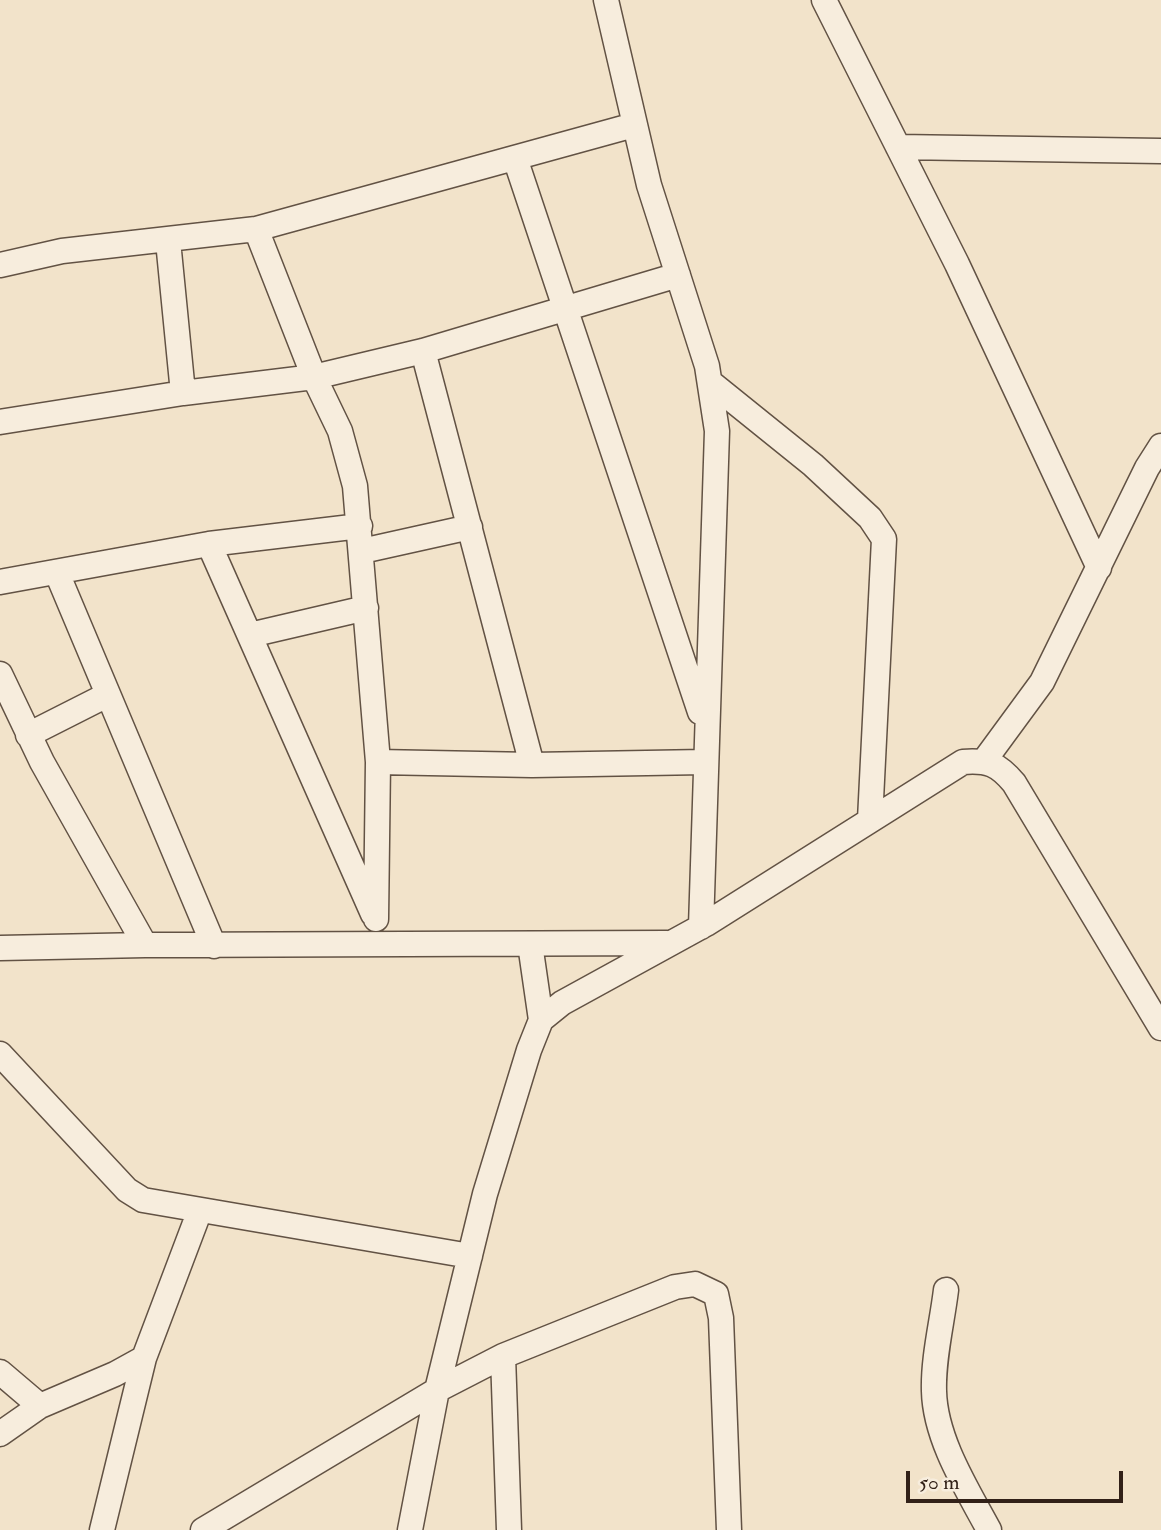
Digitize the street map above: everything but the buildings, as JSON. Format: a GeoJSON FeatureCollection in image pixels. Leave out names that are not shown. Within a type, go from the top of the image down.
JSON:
{"type":"FeatureCollection","features":[{"type":"Feature","properties":{"kind":"street"},"geometry":{"type":"LineString","coordinates":[[606,0],[634,125],[710,382],[717,431],[705,727],[701,927]]}},
{"type":"Feature","properties":{"kind":"street"},"geometry":{"type":"LineString","coordinates":[[824,0],[957,264],[1098,568]]}},
{"type":"Feature","properties":{"kind":"street"},"geometry":{"type":"LineString","coordinates":[[0,265],[62,251],[256,229],[634,125]]}},
{"type":"Feature","properties":{"kind":"street"},"geometry":{"type":"LineString","coordinates":[[898,147],[1161,151]]}},
{"type":"Feature","properties":{"kind":"street"},"geometry":{"type":"LineString","coordinates":[[515,158],[705,727]]}},
{"type":"Feature","properties":{"kind":"street"},"geometry":{"type":"LineString","coordinates":[[256,229],[314,377],[340,431],[355,486],[378,762],[376,919],[381,947]]}},
{"type":"Feature","properties":{"kind":"street"},"geometry":{"type":"LineString","coordinates":[[168,241],[183,393]]}},
{"type":"Feature","properties":{"kind":"street"},"geometry":{"type":"LineString","coordinates":[[0,251],[29,259]]}},
{"type":"Feature","properties":{"kind":"street"},"geometry":{"type":"LineString","coordinates":[[0,422],[183,393],[314,377],[423,351],[678,275]]}},
{"type":"Feature","properties":{"kind":"street"},"geometry":{"type":"LineString","coordinates":[[423,351],[532,765]]}},
{"type":"Feature","properties":{"kind":"street"},"geometry":{"type":"LineString","coordinates":[[710,382],[813,465],[870,518],[884,539],[870,820]]}},
{"type":"Feature","properties":{"kind":"street"},"geometry":{"type":"LineString","coordinates":[[984,761],[1042,682],[1147,468],[1161,446]]}},
{"type":"Feature","properties":{"kind":"street"},"geometry":{"type":"LineString","coordinates":[[0,582],[209,544],[360,526]]}},
{"type":"Feature","properties":{"kind":"street"},"geometry":{"type":"LineString","coordinates":[[362,551],[470,527]]}},
{"type":"Feature","properties":{"kind":"street"},"geometry":{"type":"LineString","coordinates":[[209,544],[376,919]]}},
{"type":"Feature","properties":{"kind":"street"},"geometry":{"type":"LineString","coordinates":[[57,573],[214,946]]}},
{"type":"Feature","properties":{"kind":"street"},"geometry":{"type":"LineString","coordinates":[[250,635],[366,608]]}},
{"type":"Feature","properties":{"kind":"street"},"geometry":{"type":"LineString","coordinates":[[0,674],[29,734],[145,946]]}},
{"type":"Feature","properties":{"kind":"street"},"geometry":{"type":"LineString","coordinates":[[29,734],[107,695]]}},
{"type":"Feature","properties":{"kind":"street"},"geometry":{"type":"LineString","coordinates":[[541,1020],[562,1003],[701,927],[964,762],[984,761],[999,766],[1014,783],[1161,1028]]}},
{"type":"Feature","properties":{"kind":"street"},"geometry":{"type":"LineString","coordinates":[[378,762],[532,765],[704,762]]}},
{"type":"Feature","properties":{"kind":"street"},"geometry":{"type":"LineString","coordinates":[[0,948],[671,943]]}},
{"type":"Feature","properties":{"kind":"street"},"geometry":{"type":"LineString","coordinates":[[410,1530],[437,1390],[470,1256],[493,1167],[541,1020],[530,944]]}},
{"type":"Feature","properties":{"kind":"street"},"geometry":{"type":"LineString","coordinates":[[0,1054],[127,1190],[143,1200],[470,1256]]}},
{"type":"Feature","properties":{"kind":"street"},"geometry":{"type":"LineString","coordinates":[[102,1530],[144,1358],[200,1210]]}},
{"type":"Feature","properties":{"kind":"street"},"geometry":{"type":"LineString","coordinates":[[203,1530],[437,1390],[503,1356],[675,1287],[695,1284],[716,1294],[721,1318],[730,1530]]}},
{"type":"Feature","properties":{"kind":"street"},"geometry":{"type":"LineString","coordinates":[[946,1290],[934,1392],[940,1426],[965,1485],[989,1530]]}},
{"type":"Feature","properties":{"kind":"street"},"geometry":{"type":"LineString","coordinates":[[503,1356],[509,1530]]}},
{"type":"Feature","properties":{"kind":"street"},"geometry":{"type":"LineString","coordinates":[[0,1434],[40,1406],[115,1374],[144,1358]]}},
{"type":"Feature","properties":{"kind":"street"},"geometry":{"type":"LineString","coordinates":[[0,1372],[40,1406]]}}]}
